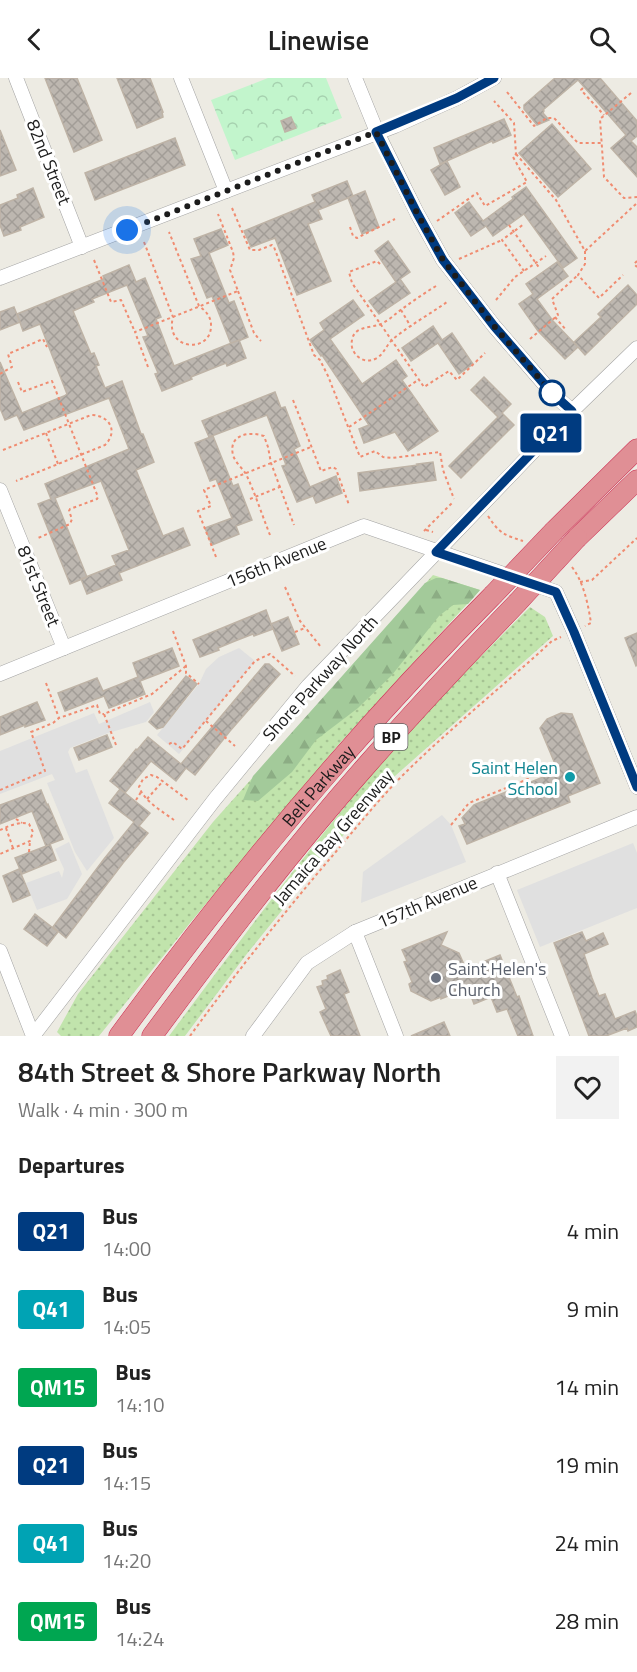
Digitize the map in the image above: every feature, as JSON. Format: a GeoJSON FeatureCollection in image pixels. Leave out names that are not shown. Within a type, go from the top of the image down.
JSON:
{"type":"FeatureCollection","features":[{"type":"Feature","properties":{"kind":"highway","name":"Belt Parkway"},"geometry":{"type":"LineString","coordinates":[[119,1036],[211,915],[312,792],[433,655],[637,449]]}},
{"type":"Feature","properties":{"kind":"highway","name":"Belt Parkway"},"geometry":{"type":"LineString","coordinates":[[152,1036],[236,926],[364,767],[577,538],[637,480]]}},
{"type":"Feature","properties":{"kind":"street","name":"82nd Street"},"geometry":{"type":"LineString","coordinates":[[16,78],[82,247]]}},
{"type":"Feature","properties":{"kind":"street"},"geometry":{"type":"LineString","coordinates":[[181,78],[226,191]]}},
{"type":"Feature","properties":{"kind":"street"},"geometry":{"type":"LineString","coordinates":[[355,78],[376,132],[443,260],[494,326],[552,393],[572,411]]}},
{"type":"Feature","properties":{"kind":"street"},"geometry":{"type":"LineString","coordinates":[[0,278],[376,132],[457,98],[494,78]]}},
{"type":"Feature","properties":{"kind":"street","name":"Shore Parkway North"},"geometry":{"type":"LineString","coordinates":[[33,1036],[215,800],[308,686],[572,411],[637,348]]}},
{"type":"Feature","properties":{"kind":"street","name":"81st Street"},"geometry":{"type":"LineString","coordinates":[[0,490],[64,648]]}},
{"type":"Feature","properties":{"kind":"street","name":"156th Avenue"},"geometry":{"type":"LineString","coordinates":[[0,674],[364,526],[556,592],[574,632]]}},
{"type":"Feature","properties":{"kind":"street"},"geometry":{"type":"LineString","coordinates":[[574,632],[637,786]]}},
{"type":"Feature","properties":{"kind":"street","name":"157th Avenue"},"geometry":{"type":"LineString","coordinates":[[253,1036],[307,963],[355,932],[637,817]]}},
{"type":"Feature","properties":{"kind":"street"},"geometry":{"type":"LineString","coordinates":[[497,873],[562,1036]]}},
{"type":"Feature","properties":{"kind":"street"},"geometry":{"type":"LineString","coordinates":[[355,932],[396,1036]]}},
{"type":"Feature","properties":{"kind":"street"},"geometry":{"type":"LineString","coordinates":[[0,951],[33,1036]]}},
{"type":"Feature","properties":{"kind":"path"},"geometry":{"type":"LineString","coordinates":[[583,88],[581,90],[604,115]]}},
{"type":"Feature","properties":{"kind":"path"},"geometry":{"type":"LineString","coordinates":[[507,92],[534,126],[547,118],[554,118],[578,143],[602,143]]}},
{"type":"Feature","properties":{"kind":"path"},"geometry":{"type":"LineString","coordinates":[[631,93],[600,119],[604,177],[624,198],[637,197]]}},
{"type":"Feature","properties":{"kind":"path"},"geometry":{"type":"LineString","coordinates":[[435,222],[477,193],[485,206],[527,182],[513,156],[516,154],[514,123],[494,101]]}},
{"type":"Feature","properties":{"kind":"path"},"geometry":{"type":"LineString","coordinates":[[516,154],[556,200],[585,251],[585,264],[578,275],[552,299],[558,315],[530,339]]}},
{"type":"Feature","properties":{"kind":"path"},"geometry":{"type":"LineString","coordinates":[[585,251],[637,203]]}},
{"type":"Feature","properties":{"kind":"path"},"geometry":{"type":"LineString","coordinates":[[232,208],[250,250],[259,250],[272,245],[274,247],[314,355],[320,360],[360,457],[375,451],[383,457],[392,458],[440,452],[443,470],[454,499]]}},
{"type":"Feature","properties":{"kind":"path"},"geometry":{"type":"LineString","coordinates":[[218,214],[233,252],[234,258],[230,270],[254,333],[261,341]]}},
{"type":"Feature","properties":{"kind":"path"},"geometry":{"type":"LineString","coordinates":[[350,227],[353,236],[357,238],[395,219]]}},
{"type":"Feature","properties":{"kind":"path"},"geometry":{"type":"LineString","coordinates":[[459,259],[502,240],[524,224]]}},
{"type":"Feature","properties":{"kind":"path"},"geometry":{"type":"LineString","coordinates":[[509,225],[540,269]]}},
{"type":"Feature","properties":{"kind":"path"},"geometry":{"type":"LineString","coordinates":[[144,242],[173,317],[174,335],[186,345],[200,344],[206,339],[211,329],[209,317],[199,306],[169,232]]}},
{"type":"Feature","properties":{"kind":"path"},"geometry":{"type":"LineString","coordinates":[[502,240],[524,271]]}},
{"type":"Feature","properties":{"kind":"path"},"geometry":{"type":"LineString","coordinates":[[496,300],[515,277],[546,256]]}},
{"type":"Feature","properties":{"kind":"path"},"geometry":{"type":"LineString","coordinates":[[94,260],[111,302],[121,300],[148,367]]}},
{"type":"Feature","properties":{"kind":"path"},"geometry":{"type":"LineString","coordinates":[[380,264],[377,261],[349,272],[352,284],[424,387],[449,371],[457,380],[485,353]]}},
{"type":"Feature","properties":{"kind":"path"},"geometry":{"type":"LineString","coordinates":[[637,261],[634,264],[637,267]]}},
{"type":"Feature","properties":{"kind":"path"},"geometry":{"type":"LineString","coordinates":[[578,275],[599,298],[623,275]]}},
{"type":"Feature","properties":{"kind":"path"},"geometry":{"type":"LineString","coordinates":[[436,286],[380,324],[362,328],[355,333],[352,339],[354,353],[359,358],[372,361],[382,354],[391,340],[447,302]]}},
{"type":"Feature","properties":{"kind":"path"},"geometry":{"type":"LineString","coordinates":[[135,332],[238,291]]}},
{"type":"Feature","properties":{"kind":"path"},"geometry":{"type":"LineString","coordinates":[[401,310],[411,327]]}},
{"type":"Feature","properties":{"kind":"path"},"geometry":{"type":"LineString","coordinates":[[555,317],[566,330]]}},
{"type":"Feature","properties":{"kind":"path"},"geometry":{"type":"LineString","coordinates":[[0,374],[12,367],[8,354],[43,339],[47,347]]}},
{"type":"Feature","properties":{"kind":"path"},"geometry":{"type":"LineString","coordinates":[[349,427],[419,380]]}},
{"type":"Feature","properties":{"kind":"path"},"geometry":{"type":"LineString","coordinates":[[18,382],[22,392],[52,381],[98,497],[70,509],[72,519],[70,524],[38,537]]}},
{"type":"Feature","properties":{"kind":"path"},"geometry":{"type":"LineString","coordinates":[[293,400],[321,471],[333,467],[336,469],[349,506]]}},
{"type":"Feature","properties":{"kind":"path"},"geometry":{"type":"LineString","coordinates":[[3,450],[91,415],[102,416],[111,428],[108,441],[101,446],[15,481]]}},
{"type":"Feature","properties":{"kind":"path"},"geometry":{"type":"LineString","coordinates":[[270,535],[245,473],[233,455],[234,443],[241,435],[248,432],[264,436],[271,463],[294,525]]}},
{"type":"Feature","properties":{"kind":"path"},"geometry":{"type":"LineString","coordinates":[[46,433],[58,464]]}},
{"type":"Feature","properties":{"kind":"path"},"geometry":{"type":"LineString","coordinates":[[216,557],[198,511],[211,506],[204,489],[311,447]]}},
{"type":"Feature","properties":{"kind":"path"},"geometry":{"type":"LineString","coordinates":[[250,499],[281,486]]}},
{"type":"Feature","properties":{"kind":"path"},"geometry":{"type":"LineString","coordinates":[[422,534],[452,503]]}},
{"type":"Feature","properties":{"kind":"path"},"geometry":{"type":"LineString","coordinates":[[426,530],[433,532]]}},
{"type":"Feature","properties":{"kind":"path"},"geometry":{"type":"LineString","coordinates":[[580,582],[592,580],[637,538]]}},
{"type":"Feature","properties":{"kind":"path"},"geometry":{"type":"LineString","coordinates":[[285,587],[300,621],[321,647]]}},
{"type":"Feature","properties":{"kind":"path"},"geometry":{"type":"LineString","coordinates":[[295,632],[305,628]]}},
{"type":"Feature","properties":{"kind":"path"},"geometry":{"type":"LineString","coordinates":[[173,631],[186,666],[186,674],[199,684]]}},
{"type":"Feature","properties":{"kind":"path","name":"Jamaica Bay Greenway"},"geometry":{"type":"LineString","coordinates":[[190,1036],[228,983],[365,817],[400,779],[455,726],[552,641],[574,632]]}},
{"type":"Feature","properties":{"kind":"path"},"geometry":{"type":"LineString","coordinates":[[169,744],[173,742],[182,749],[255,661],[270,654],[295,676]]}},
{"type":"Feature","properties":{"kind":"path"},"geometry":{"type":"LineString","coordinates":[[0,790],[45,771],[31,732],[53,723],[58,718],[97,705],[100,714],[104,714],[152,694],[186,666]]}},
{"type":"Feature","properties":{"kind":"path"},"geometry":{"type":"LineString","coordinates":[[46,683],[58,718]]}},
{"type":"Feature","properties":{"kind":"path"},"geometry":{"type":"LineString","coordinates":[[104,714],[116,745]]}},
{"type":"Feature","properties":{"kind":"path"},"geometry":{"type":"LineString","coordinates":[[206,721],[235,746]]}},
{"type":"Feature","properties":{"kind":"path"},"geometry":{"type":"LineString","coordinates":[[154,776],[158,772]]}},
{"type":"Feature","properties":{"kind":"path"},"geometry":{"type":"LineString","coordinates":[[137,782],[151,775],[154,776],[189,801]]}},
{"type":"Feature","properties":{"kind":"path"},"geometry":{"type":"LineString","coordinates":[[451,825],[470,803],[528,779],[529,782]]}},
{"type":"Feature","properties":{"kind":"path"},"geometry":{"type":"LineString","coordinates":[[142,781],[141,792],[174,820]]}},
{"type":"Feature","properties":{"kind":"path"},"geometry":{"type":"LineString","coordinates":[[147,799],[163,781]]}},
{"type":"Feature","properties":{"kind":"path"},"geometry":{"type":"LineString","coordinates":[[136,800],[141,792]]}},
{"type":"Feature","properties":{"kind":"path"},"geometry":{"type":"LineString","coordinates":[[16,819],[22,823]]}},
{"type":"Feature","properties":{"kind":"path"},"geometry":{"type":"LineString","coordinates":[[0,830],[22,823],[29,824],[33,830],[29,852]]}},
{"type":"Feature","properties":{"kind":"path"},"geometry":{"type":"LineString","coordinates":[[6,828],[14,848]]}},
{"type":"Feature","properties":{"kind":"path"},"geometry":{"type":"LineString","coordinates":[[0,854],[30,841]]}},
{"type":"Feature","properties":{"kind":"green space"},"geometry":{"type":"Polygon","coordinates":[[[268,78],[326,78],[342,118],[235,160],[211,100],[268,78]]]}},
{"type":"Feature","properties":{"kind":"green space"},"geometry":{"type":"Polygon","coordinates":[[[433,575],[480,590],[340,743],[99,1036],[61,1036],[57,1032],[78,994],[213,822],[433,575]]]}},
{"type":"Feature","properties":{"kind":"green space"},"geometry":{"type":"Polygon","coordinates":[[[436,578],[480,590],[468,604],[453,605],[439,616],[392,675],[358,708],[316,740],[292,772],[258,801],[243,800],[253,776],[425,583],[436,578]]]}},
{"type":"Feature","properties":{"kind":"green space"},"geometry":{"type":"Polygon","coordinates":[[[530,607],[545,617],[553,636],[395,776],[334,846],[246,955],[185,1036],[169,1036],[277,892],[362,786],[425,715],[530,607]]]}},
{"type":"Feature","properties":{"kind":"shaded area"},"geometry":{"type":"Polygon","coordinates":[[[239,648],[255,661],[179,754],[157,735],[199,684],[206,669],[219,657],[239,648]]]}},
{"type":"Feature","properties":{"kind":"shaded area"},"geometry":{"type":"Polygon","coordinates":[[[150,702],[154,712],[146,722],[108,733],[70,748],[68,752],[76,773],[87,769],[114,838],[87,871],[75,852],[47,783],[55,780],[52,774],[0,794],[0,751],[94,713],[99,724],[150,702]]]}},
{"type":"Feature","properties":{"kind":"shaded area"},"geometry":{"type":"Polygon","coordinates":[[[442,815],[451,825],[466,862],[361,903],[363,872],[442,815]]]}},
{"type":"Feature","properties":{"kind":"shaded area"},"geometry":{"type":"Polygon","coordinates":[[[69,842],[82,874],[67,899],[37,910],[26,883],[59,871],[62,878],[64,869],[55,849],[69,842]]]}},
{"type":"Feature","properties":{"kind":"shaded area"},"geometry":{"type":"Polygon","coordinates":[[[633,843],[637,853],[637,908],[540,947],[517,890],[633,843]]]}},
{"type":"Feature","properties":{"kind":"building"},"geometry":{"type":"Polygon","coordinates":[[[45,78],[77,78],[102,140],[74,152],[45,78]]]}},
{"type":"Feature","properties":{"kind":"building"},"geometry":{"type":"Polygon","coordinates":[[[117,78],[150,78],[163,117],[137,128],[117,78]]]}},
{"type":"Feature","properties":{"kind":"building"},"geometry":{"type":"Polygon","coordinates":[[[555,78],[600,78],[637,121],[637,136],[631,141],[637,147],[637,177],[611,148],[626,135],[578,80],[543,110],[549,120],[537,125],[524,109],[524,105],[555,78]]]}},
{"type":"Feature","properties":{"kind":"building"},"geometry":{"type":"Polygon","coordinates":[[[291,117],[296,128],[285,132],[281,121],[291,117]]]}},
{"type":"Feature","properties":{"kind":"building"},"geometry":{"type":"Polygon","coordinates":[[[504,119],[511,135],[440,164],[434,148],[504,119]]]}},
{"type":"Feature","properties":{"kind":"building"},"geometry":{"type":"Polygon","coordinates":[[[552,124],[591,169],[558,197],[519,153],[552,124]]]}},
{"type":"Feature","properties":{"kind":"building"},"geometry":{"type":"Polygon","coordinates":[[[0,130],[16,170],[0,176],[0,130]]]}},
{"type":"Feature","properties":{"kind":"building"},"geometry":{"type":"Polygon","coordinates":[[[175,138],[185,165],[95,200],[85,173],[175,138]]]}},
{"type":"Feature","properties":{"kind":"building"},"geometry":{"type":"Polygon","coordinates":[[[447,161],[460,187],[445,195],[431,170],[447,161]]]}},
{"type":"Feature","properties":{"kind":"building"},"geometry":{"type":"Polygon","coordinates":[[[347,181],[353,196],[318,210],[322,219],[308,224],[331,281],[297,295],[275,238],[251,247],[244,231],[315,202],[312,195],[347,181]]]}},
{"type":"Feature","properties":{"kind":"building"},"geometry":{"type":"Polygon","coordinates":[[[526,187],[577,258],[563,268],[524,214],[493,236],[486,226],[471,236],[455,213],[469,202],[483,221],[526,187]]]}},
{"type":"Feature","properties":{"kind":"building"},"geometry":{"type":"Polygon","coordinates":[[[33,188],[44,217],[20,227],[21,230],[4,236],[0,225],[0,205],[18,198],[17,195],[33,188]]]}},
{"type":"Feature","properties":{"kind":"building"},"geometry":{"type":"Polygon","coordinates":[[[365,191],[379,227],[362,234],[348,198],[365,191]]]}},
{"type":"Feature","properties":{"kind":"building"},"geometry":{"type":"Polygon","coordinates":[[[221,229],[228,245],[209,253],[229,303],[234,301],[248,337],[231,344],[212,296],[207,298],[191,259],[201,256],[194,239],[221,229]]]}},
{"type":"Feature","properties":{"kind":"building"},"geometry":{"type":"Polygon","coordinates":[[[388,241],[410,272],[400,279],[410,293],[379,314],[369,301],[396,282],[375,251],[388,241]]]}},
{"type":"Feature","properties":{"kind":"building"},"geometry":{"type":"Polygon","coordinates":[[[557,262],[568,276],[537,299],[553,321],[577,346],[574,342],[601,317],[598,314],[628,285],[637,295],[637,304],[585,355],[578,347],[565,359],[538,331],[519,304],[533,294],[526,284],[557,262]]]}},
{"type":"Feature","properties":{"kind":"building"},"geometry":{"type":"Polygon","coordinates":[[[129,265],[136,282],[145,278],[161,317],[156,319],[174,366],[239,340],[246,358],[227,366],[226,363],[162,391],[155,374],[158,373],[143,337],[148,336],[127,285],[92,299],[94,302],[73,311],[91,354],[94,353],[99,365],[96,366],[105,388],[122,381],[141,434],[143,434],[154,462],[136,470],[163,536],[183,528],[190,545],[119,573],[122,580],[87,594],[81,579],[70,584],[38,504],[51,499],[45,484],[129,449],[109,398],[24,430],[17,415],[5,420],[0,408],[0,362],[22,413],[67,394],[40,324],[23,331],[17,314],[104,279],[103,276],[129,265]],[[101,481],[55,498],[87,577],[116,565],[112,556],[129,550],[101,481]]]}},
{"type":"Feature","properties":{"kind":"building"},"geometry":{"type":"Polygon","coordinates":[[[353,300],[364,315],[330,339],[362,384],[396,360],[407,376],[402,380],[438,431],[408,451],[395,432],[364,443],[359,429],[369,425],[310,340],[324,330],[320,323],[353,300]]]}},
{"type":"Feature","properties":{"kind":"building"},"geometry":{"type":"Polygon","coordinates":[[[14,307],[20,322],[0,330],[0,312],[14,307]]]}},
{"type":"Feature","properties":{"kind":"building"},"geometry":{"type":"Polygon","coordinates":[[[433,326],[442,340],[452,333],[473,364],[459,374],[438,343],[411,361],[402,348],[433,326]]]}},
{"type":"Feature","properties":{"kind":"building"},"geometry":{"type":"Polygon","coordinates":[[[484,377],[511,404],[502,413],[514,425],[461,478],[449,466],[498,417],[471,390],[484,377]]]}},
{"type":"Feature","properties":{"kind":"building"},"geometry":{"type":"Polygon","coordinates":[[[275,392],[281,408],[285,407],[300,446],[294,449],[310,487],[336,476],[342,493],[316,503],[313,496],[297,502],[282,466],[286,465],[267,415],[209,437],[202,421],[275,392]]]}},
{"type":"Feature","properties":{"kind":"building"},"geometry":{"type":"Polygon","coordinates":[[[213,436],[233,486],[238,484],[252,520],[236,526],[239,534],[212,545],[205,528],[232,518],[216,479],[210,481],[195,443],[213,436]]]}},
{"type":"Feature","properties":{"kind":"building"},"geometry":{"type":"Polygon","coordinates":[[[433,462],[436,480],[360,491],[358,473],[433,462]]]}},
{"type":"Feature","properties":{"kind":"building"},"geometry":{"type":"Polygon","coordinates":[[[266,610],[273,629],[254,636],[253,634],[200,657],[193,640],[266,610]]]}},
{"type":"Feature","properties":{"kind":"building"},"geometry":{"type":"Polygon","coordinates":[[[288,617],[299,644],[282,651],[271,624],[288,617]]]}},
{"type":"Feature","properties":{"kind":"building"},"geometry":{"type":"Polygon","coordinates":[[[637,633],[637,665],[636,666],[625,638],[637,633]]]}},
{"type":"Feature","properties":{"kind":"building"},"geometry":{"type":"Polygon","coordinates":[[[172,648],[179,666],[140,681],[145,694],[109,708],[104,696],[65,711],[58,693],[97,678],[103,691],[121,684],[138,677],[133,663],[172,648]]]}},
{"type":"Feature","properties":{"kind":"building"},"geometry":{"type":"Polygon","coordinates":[[[265,664],[269,664],[280,674],[195,775],[186,768],[176,781],[151,761],[125,793],[110,781],[148,737],[181,764],[265,664]]]}},
{"type":"Feature","properties":{"kind":"building"},"geometry":{"type":"Polygon","coordinates":[[[186,676],[197,684],[163,727],[157,729],[149,722],[186,676]]]}},
{"type":"Feature","properties":{"kind":"building"},"geometry":{"type":"Polygon","coordinates":[[[37,702],[45,720],[0,735],[0,717],[37,702]]]}},
{"type":"Feature","properties":{"kind":"building","name":"Saint Helen School"},"geometry":{"type":"Polygon","coordinates":[[[561,713],[572,714],[600,783],[568,796],[570,802],[467,844],[459,826],[465,824],[462,818],[474,805],[558,771],[540,728],[547,719],[561,713]]]}},
{"type":"Feature","properties":{"kind":"building"},"geometry":{"type":"Polygon","coordinates":[[[107,735],[112,747],[79,760],[74,748],[107,735]]]}},
{"type":"Feature","properties":{"kind":"building"},"geometry":{"type":"Polygon","coordinates":[[[120,789],[150,813],[139,826],[148,833],[66,938],[53,927],[134,822],[109,803],[120,789]]]}},
{"type":"Feature","properties":{"kind":"building"},"geometry":{"type":"Polygon","coordinates":[[[41,790],[63,839],[50,844],[56,860],[22,874],[15,858],[49,845],[46,846],[32,811],[0,824],[0,805],[41,790]]]}},
{"type":"Feature","properties":{"kind":"building"},"geometry":{"type":"Polygon","coordinates":[[[19,869],[30,895],[13,902],[3,876],[19,869]]]}},
{"type":"Feature","properties":{"kind":"building"},"geometry":{"type":"Polygon","coordinates":[[[35,914],[58,932],[47,946],[24,929],[35,914]]]}},
{"type":"Feature","properties":{"kind":"building"},"geometry":{"type":"Polygon","coordinates":[[[447,932],[441,945],[459,953],[466,969],[500,955],[517,997],[519,996],[533,1036],[518,1036],[507,1009],[497,1012],[491,997],[474,1004],[468,988],[431,1001],[411,991],[409,984],[412,982],[402,950],[447,932]]]}},
{"type":"Feature","properties":{"kind":"building"},"geometry":{"type":"Polygon","coordinates":[[[582,932],[586,941],[603,933],[608,944],[584,954],[592,978],[599,996],[605,994],[615,1019],[635,1011],[637,1027],[628,1031],[627,1028],[606,1036],[589,1036],[554,943],[582,932]]]}},
{"type":"Feature","properties":{"kind":"building"},"geometry":{"type":"Polygon","coordinates":[[[340,970],[349,992],[344,994],[360,1036],[331,1036],[320,1012],[326,1009],[317,987],[323,985],[322,981],[328,979],[327,976],[340,970]]]}},
{"type":"Feature","properties":{"kind":"building"},"geometry":{"type":"Polygon","coordinates":[[[444,1022],[450,1036],[411,1036],[444,1022]]]}},
{"type":"Feature","properties":{"kind":"bus line","name":"Q21"},"geometry":{"type":"LineString","coordinates":[[494,78],[457,98],[395,126],[376,132],[443,260],[494,326],[552,393],[572,411],[436,552],[556,592],[637,787]]}},
{"type":"Feature","properties":{"kind":"place","name":"Saint Helen School"},"geometry":{"type":"Point","coordinates":[570,777]}},
{"type":"Feature","properties":{"kind":"place","name":"Saint Helen's Church"},"geometry":{"type":"Point","coordinates":[436,978]}},
{"type":"Feature","properties":{"kind":"route"},"geometry":{"type":"LineString","coordinates":[[127,230],[376,132],[443,260],[494,326],[552,393]]}}]}
